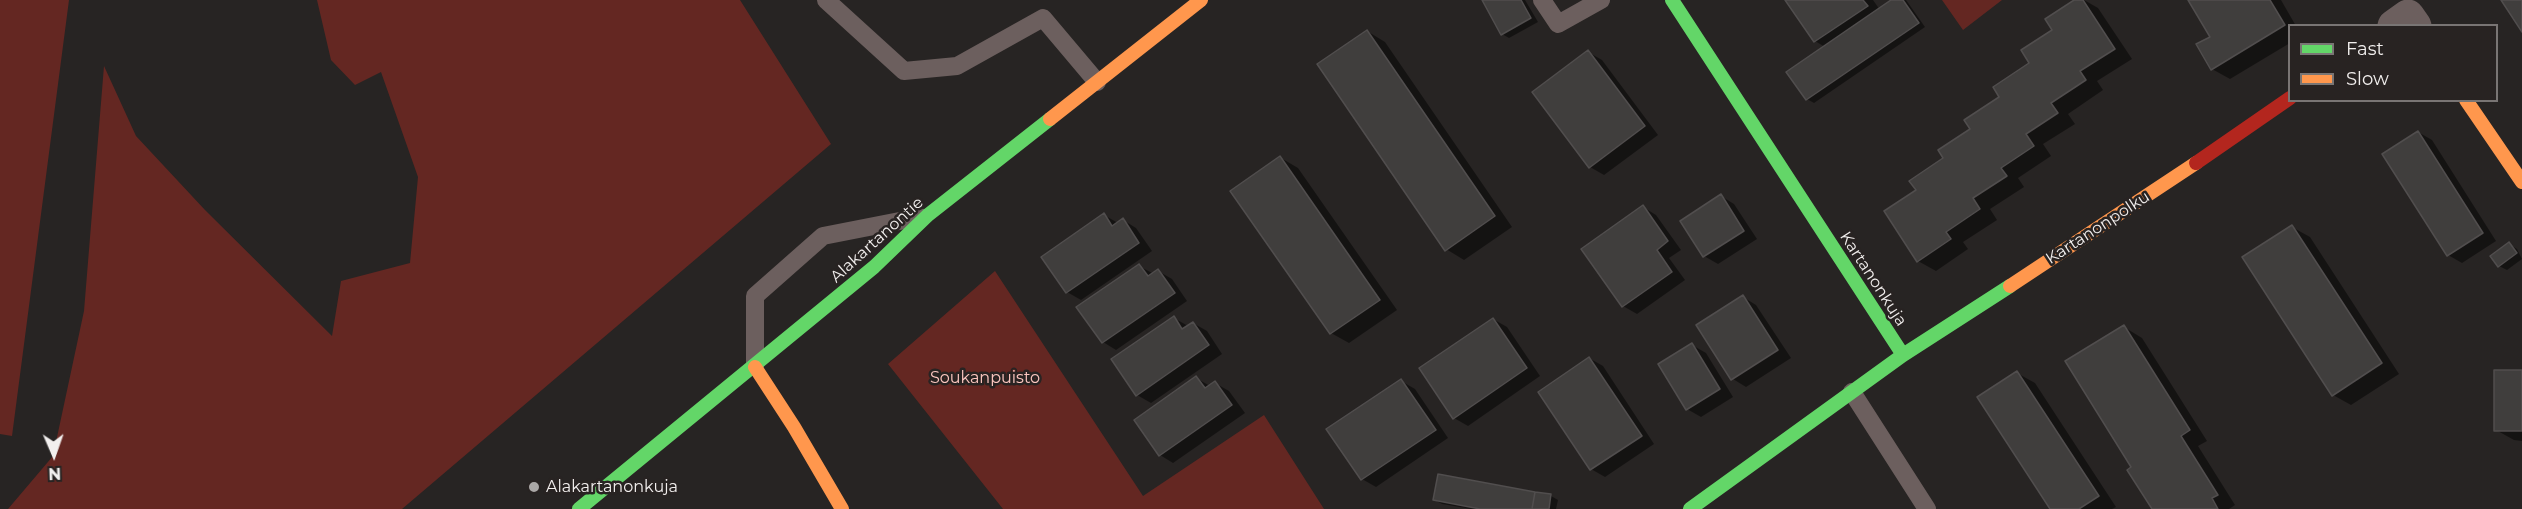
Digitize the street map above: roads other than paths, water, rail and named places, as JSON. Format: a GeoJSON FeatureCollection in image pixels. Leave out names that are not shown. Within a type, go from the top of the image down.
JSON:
{"type":"FeatureCollection","features":[{"type":"Feature","properties":{"kind":"street","name":"Alakartanontie"},"geometry":{"type":"LineString","coordinates":[[579,509],[755,367],[874,267],[928,215],[1201,0]]}},
{"type":"Feature","properties":{"kind":"street","name":"Kartanonkuja"},"geometry":{"type":"LineString","coordinates":[[1672,0],[1903,355]]}},
{"type":"Feature","properties":{"kind":"street","name":"Kartanonpolku"},"geometry":{"type":"LineString","coordinates":[[1903,355],[2138,202],[2288,99]]}},
{"type":"Feature","properties":{"kind":"street"},"geometry":{"type":"LineString","coordinates":[[2467,102],[2522,182]]}},
{"type":"Feature","properties":{"kind":"street"},"geometry":{"type":"LineString","coordinates":[[1690,509],[1903,355]]}},
{"type":"Feature","properties":{"kind":"street"},"geometry":{"type":"LineString","coordinates":[[755,367],[794,427],[842,509]]}},
{"type":"Feature","properties":{"kind":"lane"},"geometry":{"type":"LineString","coordinates":[[826,0],[904,71],[957,66],[1043,18],[1097,82]]}},
{"type":"Feature","properties":{"kind":"lane"},"geometry":{"type":"LineString","coordinates":[[1542,0],[1558,24],[1601,0]]}},
{"type":"Feature","properties":{"kind":"lane"},"geometry":{"type":"LineString","coordinates":[[755,367],[755,296],[823,236],[928,215]]}},
{"type":"Feature","properties":{"kind":"lane"},"geometry":{"type":"LineString","coordinates":[[1852,392],[1927,509]]}},
{"type":"Feature","properties":{"kind":"place","name":"Alakartanonkuja"},"geometry":{"type":"Point","coordinates":[534,487]}},
{"type":"Feature","properties":{"kind":"park label","name":"Soukanpuisto"},"geometry":{"type":"Point","coordinates":[985,378]}}]}
